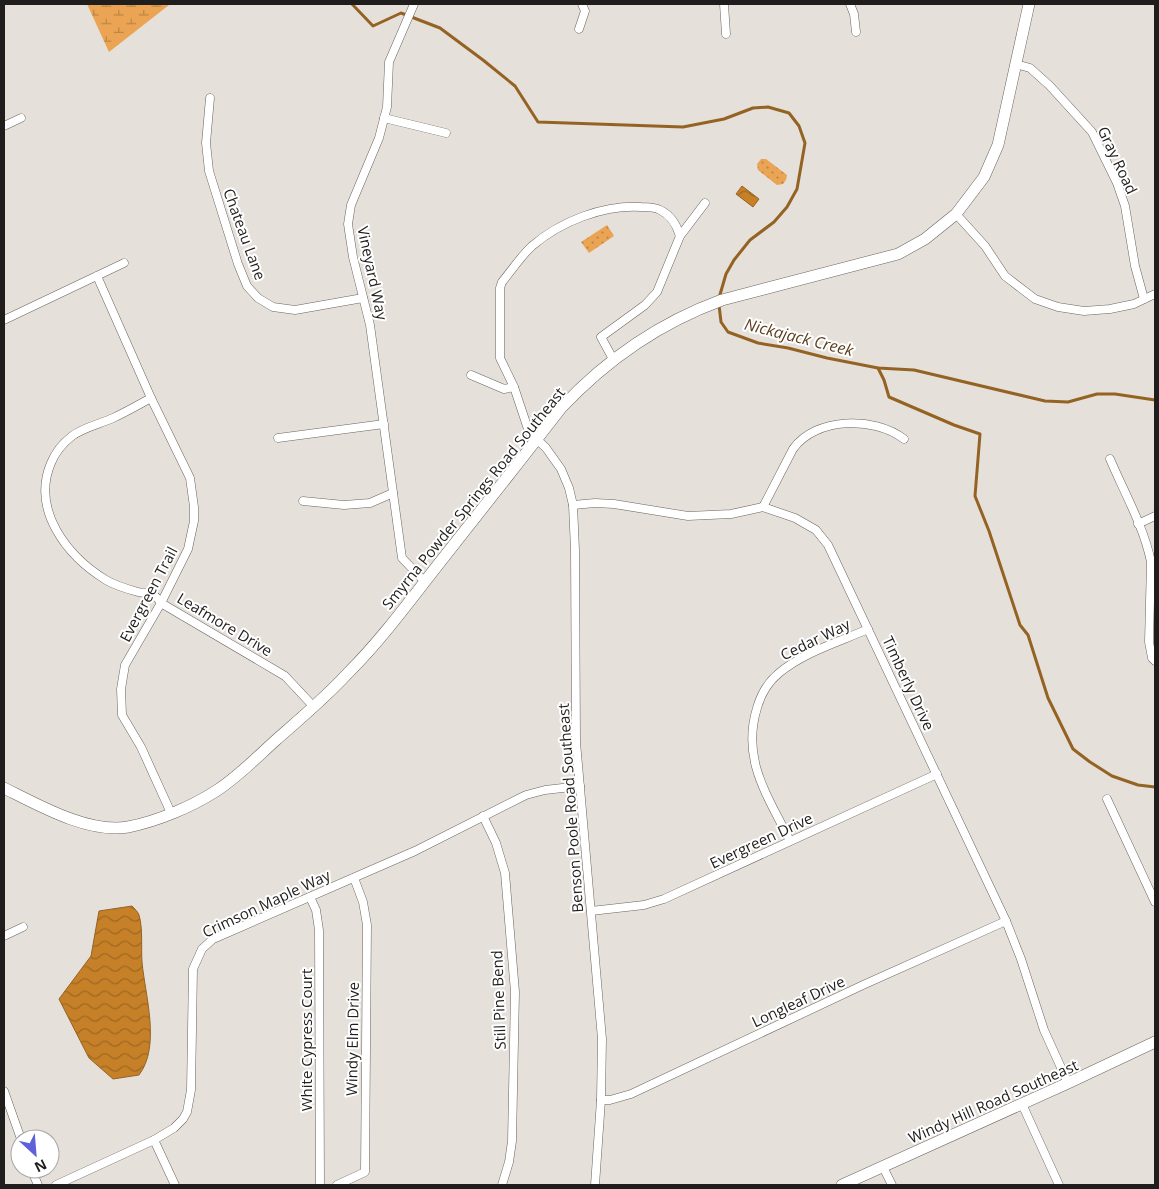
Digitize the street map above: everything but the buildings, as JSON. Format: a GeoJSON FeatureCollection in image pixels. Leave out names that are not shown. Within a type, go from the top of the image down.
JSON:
{"type":"FeatureCollection","features":[{"type":"Feature","properties":{"kind":"street"},"geometry":{"type":"LineString","coordinates":[[579,29],[585,11],[582,4]]}},
{"type":"Feature","properties":{"kind":"street"},"geometry":{"type":"LineString","coordinates":[[724,4],[726,34]]}},
{"type":"Feature","properties":{"kind":"street"},"geometry":{"type":"LineString","coordinates":[[850,4],[854,14],[856,32]]}},
{"type":"Feature","properties":{"kind":"street","name":"Smyrna Powder Springs Road Southeast"},"geometry":{"type":"LineString","coordinates":[[4,788],[42,808],[69,818],[96,825],[128,827],[170,813],[216,791],[234,778],[314,707],[362,658],[575,393],[613,359],[670,323],[700,308],[749,293],[898,254],[925,239],[956,214],[984,177],[992,162],[1004,126],[1029,4]]}},
{"type":"Feature","properties":{"kind":"street","name":"Vineyard Way"},"geometry":{"type":"LineString","coordinates":[[412,7],[389,62],[387,107],[380,138],[351,205],[348,224],[352,257],[370,325],[402,558],[425,582]]}},
{"type":"Feature","properties":{"kind":"street","name":"Gray Road"},"geometry":{"type":"LineString","coordinates":[[1016,64],[1030,68],[1050,86],[1092,132],[1117,183],[1125,206],[1135,266],[1144,299]]}},
{"type":"Feature","properties":{"kind":"street","name":"Chateau Lane"},"geometry":{"type":"LineString","coordinates":[[210,98],[206,143],[209,171],[238,264],[247,286],[258,298],[273,307],[295,310],[363,298]]}},
{"type":"Feature","properties":{"kind":"street"},"geometry":{"type":"LineString","coordinates":[[4,126],[21,118]]}},
{"type":"Feature","properties":{"kind":"street"},"geometry":{"type":"LineString","coordinates":[[384,118],[446,133]]}},
{"type":"Feature","properties":{"kind":"street"},"geometry":{"type":"LineString","coordinates":[[613,359],[601,336],[644,305],[657,292],[680,236],[706,203]]}},
{"type":"Feature","properties":{"kind":"street","name":"Benson Poole Road Southeast"},"geometry":{"type":"LineString","coordinates":[[595,1185],[601,1100],[600,1016],[576,742],[575,550],[572,505],[569,488],[561,469],[546,448],[529,432],[514,387],[500,358],[500,288],[502,282],[532,247],[553,232],[581,217],[609,208],[630,206],[660,210],[676,223],[680,236]]}},
{"type":"Feature","properties":{"kind":"street"},"geometry":{"type":"LineString","coordinates":[[956,214],[985,246],[1005,276],[1035,299],[1084,311],[1110,310],[1134,304],[1155,294]]}},
{"type":"Feature","properties":{"kind":"street"},"geometry":{"type":"LineString","coordinates":[[4,320],[124,264]]}},
{"type":"Feature","properties":{"kind":"street","name":"Evergreen Trail"},"geometry":{"type":"LineString","coordinates":[[97,276],[150,398],[190,478],[194,507],[194,521],[188,549],[161,602],[125,665],[121,689],[122,715],[141,747],[170,813]]}},
{"type":"Feature","properties":{"kind":"street"},"geometry":{"type":"LineString","coordinates":[[471,375],[504,389],[514,387]]}},
{"type":"Feature","properties":{"kind":"street","name":"Leafmore Drive"},"geometry":{"type":"LineString","coordinates":[[150,398],[113,418],[71,436],[61,446],[47,471],[44,490],[46,504],[53,524],[64,542],[74,553],[107,580],[120,587],[153,595],[161,602],[285,676],[314,707]]}},
{"type":"Feature","properties":{"kind":"street"},"geometry":{"type":"LineString","coordinates":[[278,438],[384,424]]}},
{"type":"Feature","properties":{"kind":"street"},"geometry":{"type":"LineString","coordinates":[[572,505],[595,502],[688,516],[731,514],[763,507],[793,449],[810,432],[831,425],[871,425],[884,427],[904,439]]}},
{"type":"Feature","properties":{"kind":"street"},"geometry":{"type":"LineString","coordinates":[[1110,459],[1138,524],[1151,562],[1149,642],[1155,661]]}},
{"type":"Feature","properties":{"kind":"street"},"geometry":{"type":"LineString","coordinates":[[303,501],[344,505],[370,503],[392,493]]}},
{"type":"Feature","properties":{"kind":"street","name":"Timberly Drive"},"geometry":{"type":"LineString","coordinates":[[763,507],[806,523],[822,536],[1006,921],[1021,959],[1044,1030],[1068,1083]]}},
{"type":"Feature","properties":{"kind":"street"},"geometry":{"type":"LineString","coordinates":[[1138,524],[1155,516]]}},
{"type":"Feature","properties":{"kind":"street","name":"Cedar Way"},"geometry":{"type":"LineString","coordinates":[[790,841],[760,779],[754,759],[751,738],[761,696],[769,683],[790,665],[868,629]]}},
{"type":"Feature","properties":{"kind":"street","name":"Evergreen Drive"},"geometry":{"type":"LineString","coordinates":[[591,911],[644,905],[664,899],[937,774]]}},
{"type":"Feature","properties":{"kind":"street","name":"Crimson Maple Way"},"geometry":{"type":"LineString","coordinates":[[56,1185],[154,1140],[179,1124],[183,1119],[189,1105],[191,1090],[192,976],[198,954],[206,944],[415,851],[535,792],[580,786]]}},
{"type":"Feature","properties":{"kind":"street"},"geometry":{"type":"LineString","coordinates":[[1107,799],[1155,902]]}},
{"type":"Feature","properties":{"kind":"street","name":"Still Pine Bend"},"geometry":{"type":"LineString","coordinates":[[484,816],[496,843],[505,873],[515,992],[512,1141],[509,1162],[502,1185]]}},
{"type":"Feature","properties":{"kind":"street","name":"Windy Elm Drive"},"geometry":{"type":"LineString","coordinates":[[337,1185],[365,1172],[367,925],[363,902],[354,878]]}},
{"type":"Feature","properties":{"kind":"street","name":"White Cypress Court"},"geometry":{"type":"LineString","coordinates":[[310,897],[319,920],[320,930],[320,1185]]}},
{"type":"Feature","properties":{"kind":"street","name":"Longleaf Drive"},"geometry":{"type":"LineString","coordinates":[[601,1100],[618,1098],[637,1092],[872,981],[1006,921]]}},
{"type":"Feature","properties":{"kind":"street"},"geometry":{"type":"LineString","coordinates":[[4,936],[23,927]]}},
{"type":"Feature","properties":{"kind":"street","name":"Windy Hill Road Southeast"},"geometry":{"type":"LineString","coordinates":[[842,1185],[1155,1042]]}},
{"type":"Feature","properties":{"kind":"street"},"geometry":{"type":"LineString","coordinates":[[4,1091],[17,1129]]}},
{"type":"Feature","properties":{"kind":"street"},"geometry":{"type":"LineString","coordinates":[[1022,1104],[1059,1185]]}},
{"type":"Feature","properties":{"kind":"street"},"geometry":{"type":"LineString","coordinates":[[154,1140],[175,1185]]}},
{"type":"Feature","properties":{"kind":"street"},"geometry":{"type":"LineString","coordinates":[[883,1167],[892,1185]]}},
{"type":"Feature","properties":{"kind":"green space"},"geometry":{"type":"Polygon","coordinates":[[[87,4],[168,4],[169,5],[109,52],[87,4]]]}},
{"type":"Feature","properties":{"kind":"green space"},"geometry":{"type":"Polygon","coordinates":[[[761,159],[766,159],[787,175],[783,184],[777,185],[758,170],[757,164],[761,159]]]}},
{"type":"Feature","properties":{"kind":"green space"},"geometry":{"type":"Polygon","coordinates":[[[607,225],[614,236],[589,253],[581,242],[607,225]]]}},
{"type":"Feature","properties":{"kind":"water"},"geometry":{"type":"Polygon","coordinates":[[[742,186],[759,199],[753,207],[736,194],[742,186]]]}},
{"type":"Feature","properties":{"kind":"water"},"geometry":{"type":"Polygon","coordinates":[[[132,906],[139,914],[141,926],[142,962],[150,1020],[149,1050],[146,1063],[139,1075],[113,1079],[89,1058],[59,999],[91,956],[99,911],[132,906]]]}},
{"type":"Feature","properties":{"kind":"waterway","name":"Nickajack Creek"},"geometry":{"type":"LineString","coordinates":[[352,4],[373,26],[401,13],[440,28],[515,86],[538,122],[683,127],[724,119],[753,108],[768,107],[789,113],[799,126],[805,143],[797,189],[787,207],[774,222],[750,240],[734,260],[726,274],[719,298]]}},
{"type":"Feature","properties":{"kind":"waterway"},"geometry":{"type":"LineString","coordinates":[[719,305],[721,322],[728,332],[758,343],[878,368],[914,370],[1045,401],[1068,402],[1097,394],[1115,394],[1155,400]]}},
{"type":"Feature","properties":{"kind":"waterway","name":"Nickajack Creek"},"geometry":{"type":"LineString","coordinates":[[878,368],[889,397],[980,434],[975,496],[989,531],[1020,625],[1028,635],[1048,698],[1073,749],[1112,776],[1138,785],[1155,787]]}}]}
